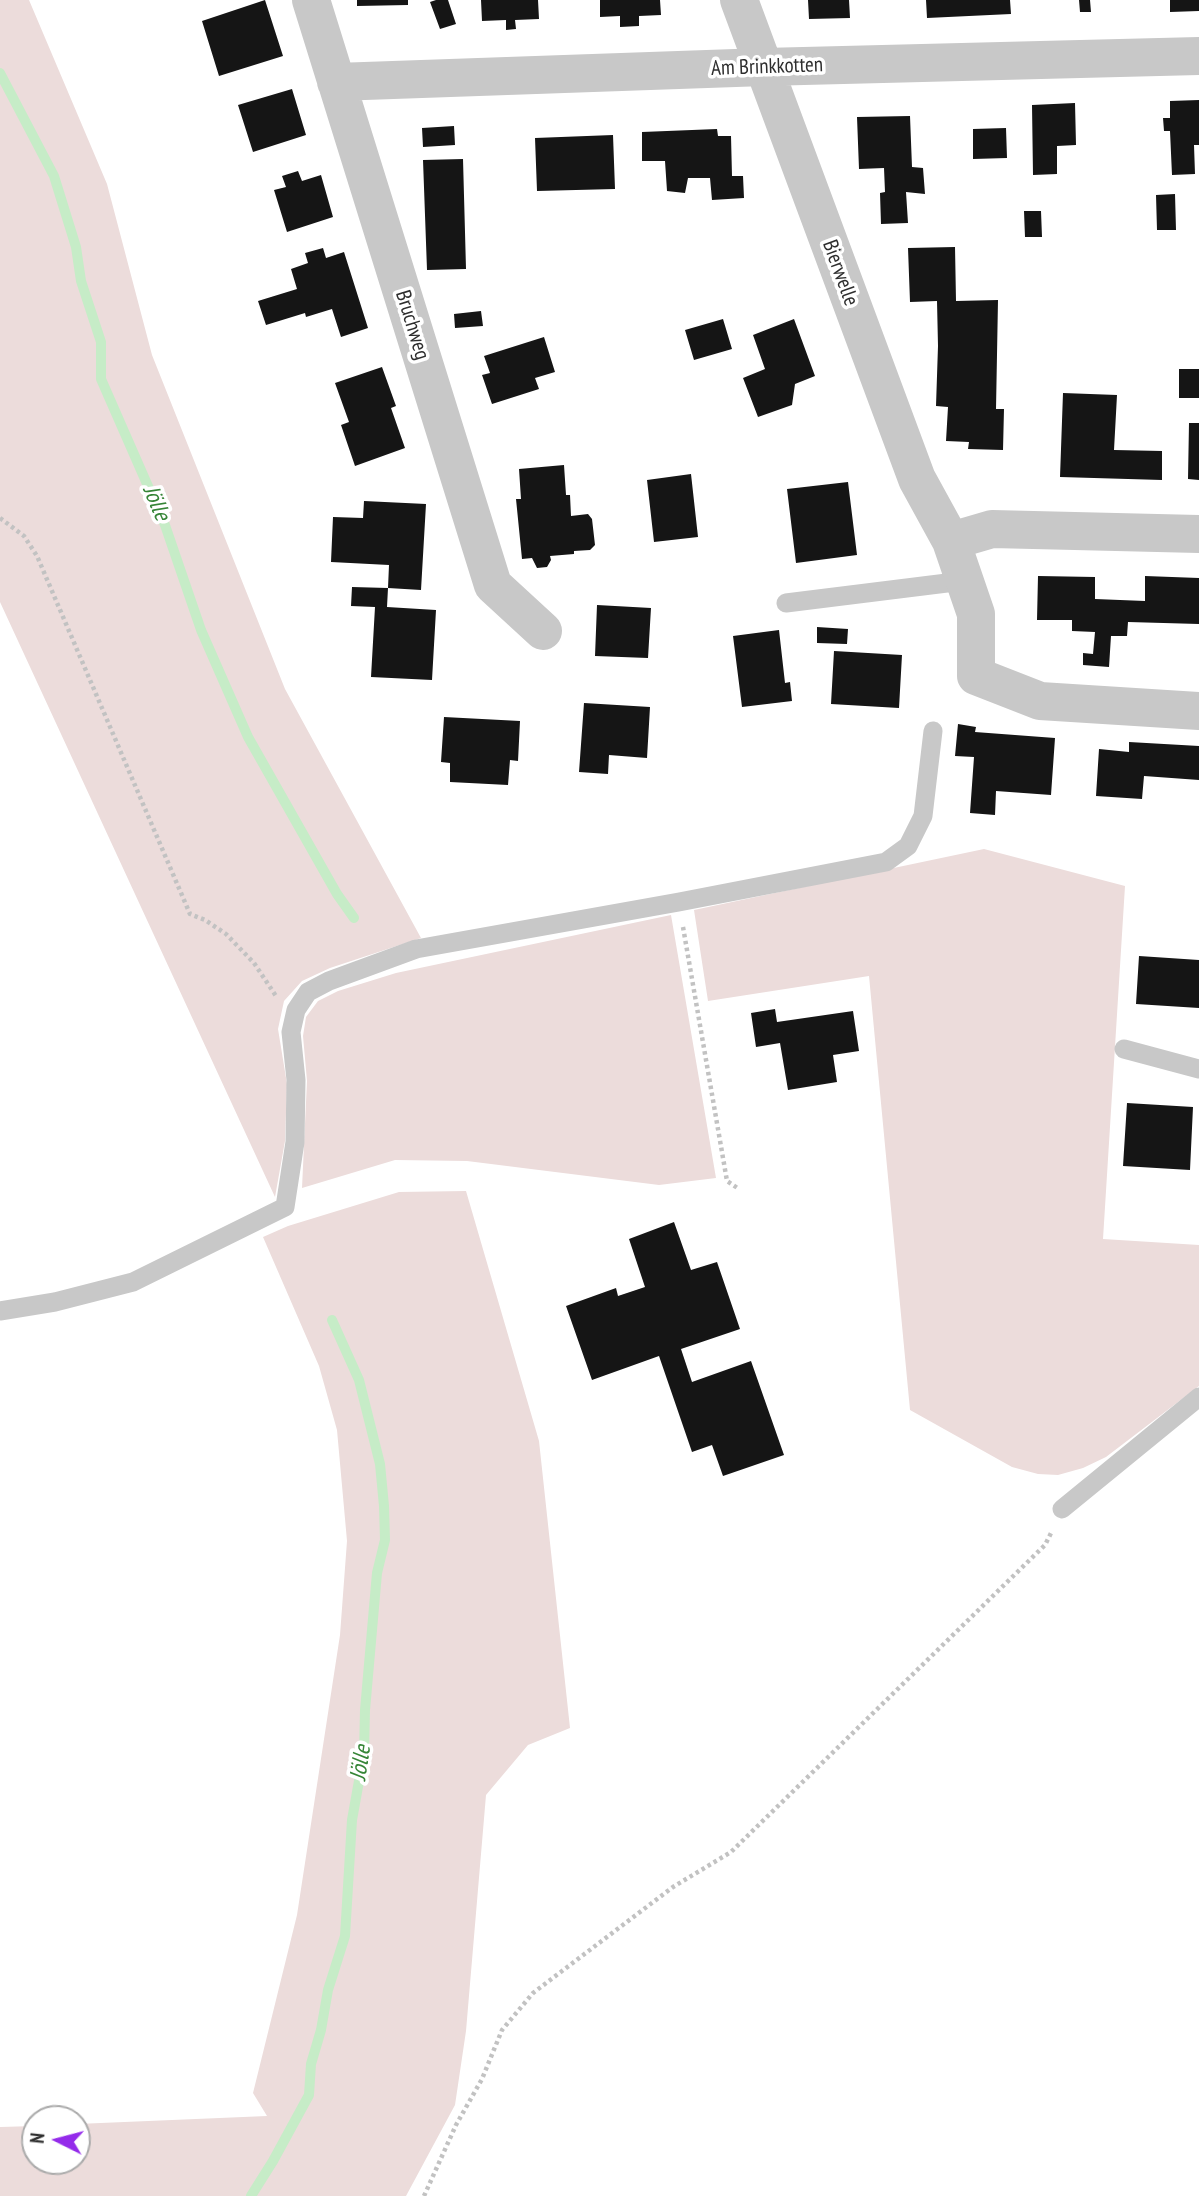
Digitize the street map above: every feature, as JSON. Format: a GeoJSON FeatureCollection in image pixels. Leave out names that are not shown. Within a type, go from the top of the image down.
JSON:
{"type":"FeatureCollection","features":[{"type":"Feature","properties":{"kind":"street","name":"Bruchweg"},"geometry":{"type":"LineString","coordinates":[[311,0],[493,584],[543,631]]}},
{"type":"Feature","properties":{"kind":"street","name":"Bierwelle"},"geometry":{"type":"LineString","coordinates":[[739,0],[917,479],[951,541],[976,614],[976,676],[1040,701],[1199,711]]}},
{"type":"Feature","properties":{"kind":"street","name":"Am Brinkkotten"},"geometry":{"type":"LineString","coordinates":[[335,82],[1199,56]]}},
{"type":"Feature","properties":{"kind":"street"},"geometry":{"type":"LineString","coordinates":[[951,541],[992,529],[1199,534]]}},
{"type":"Feature","properties":{"kind":"lane"},"geometry":{"type":"LineString","coordinates":[[786,603],[963,581]]}},
{"type":"Feature","properties":{"kind":"lane"},"geometry":{"type":"LineString","coordinates":[[0,1311],[55,1302],[133,1282],[285,1207],[295,1142],[296,1080],[291,1032],[296,1010],[308,992],[328,981],[416,949],[886,862],[908,846],[923,816],[933,731]]}},
{"type":"Feature","properties":{"kind":"lane"},"geometry":{"type":"LineString","coordinates":[[1125,1049],[1199,1069]]}},
{"type":"Feature","properties":{"kind":"lane"},"geometry":{"type":"LineString","coordinates":[[1062,1509],[1199,1397]]}},
{"type":"Feature","properties":{"kind":"path"},"geometry":{"type":"LineString","coordinates":[[0,518],[24,536],[37,556],[190,914],[226,934],[254,962],[278,1000],[296,1010]]}},
{"type":"Feature","properties":{"kind":"path"},"geometry":{"type":"LineString","coordinates":[[679,902],[727,1181],[739,1189]]}},
{"type":"Feature","properties":{"kind":"path"},"geometry":{"type":"LineString","coordinates":[[424,2196],[456,2125],[482,2079],[502,2030],[533,1993],[673,1887],[731,1852],[1045,1545],[1062,1509]]}},
{"type":"Feature","properties":{"kind":"shaded area"},"geometry":{"type":"Polygon","coordinates":[[[0,0],[29,0],[107,184],[152,355],[285,689],[421,938],[330,968],[302,981],[284,1001],[278,1029],[287,1084],[285,1141],[275,1197],[0,602],[0,0]]]}},
{"type":"Feature","properties":{"kind":"shaded area"},"geometry":{"type":"Polygon","coordinates":[[[984,849],[1125,886],[1103,1239],[1199,1245],[1199,1386],[1106,1457],[1083,1468],[1058,1475],[1038,1474],[1012,1467],[910,1410],[869,976],[708,1001],[694,910],[984,849]]]}},
{"type":"Feature","properties":{"kind":"shaded area"},"geometry":{"type":"Polygon","coordinates":[[[671,915],[716,1178],[659,1185],[467,1161],[395,1160],[302,1188],[307,1081],[303,1036],[306,1017],[318,1001],[338,991],[396,973],[671,915]]]}},
{"type":"Feature","properties":{"kind":"shaded area"},"geometry":{"type":"Polygon","coordinates":[[[466,1191],[539,1441],[570,1728],[528,1745],[486,1795],[466,2031],[455,2105],[406,2196],[0,2196],[0,2127],[21,2126],[21,2175],[91,2175],[91,2123],[267,2116],[253,2093],[297,1915],[340,1635],[347,1541],[337,1430],[319,1366],[263,1237],[288,1226],[399,1192],[466,1191]]]}},
{"type":"Feature","properties":{"kind":"building"},"geometry":{"type":"Polygon","coordinates":[[[265,0],[283,56],[219,76],[202,21],[265,0]]]}},
{"type":"Feature","properties":{"kind":"building"},"geometry":{"type":"Polygon","coordinates":[[[357,0],[408,0],[408,5],[357,6],[357,0]]]}},
{"type":"Feature","properties":{"kind":"building"},"geometry":{"type":"Polygon","coordinates":[[[448,0],[456,24],[440,29],[430,2],[448,0]]]}},
{"type":"Feature","properties":{"kind":"building"},"geometry":{"type":"Polygon","coordinates":[[[481,0],[538,0],[539,19],[515,20],[516,29],[506,30],[506,20],[482,21],[481,0]]]}},
{"type":"Feature","properties":{"kind":"building"},"geometry":{"type":"Polygon","coordinates":[[[600,0],[660,0],[661,15],[639,16],[639,26],[620,27],[620,16],[600,17],[600,0]]]}},
{"type":"Feature","properties":{"kind":"building"},"geometry":{"type":"Polygon","coordinates":[[[808,0],[849,0],[850,18],[809,19],[808,0]]]}},
{"type":"Feature","properties":{"kind":"building"},"geometry":{"type":"Polygon","coordinates":[[[926,0],[1010,0],[1011,14],[927,18],[926,0]]]}},
{"type":"Feature","properties":{"kind":"building"},"geometry":{"type":"Polygon","coordinates":[[[1079,0],[1090,0],[1091,12],[1080,12],[1079,0]]]}},
{"type":"Feature","properties":{"kind":"building"},"geometry":{"type":"Polygon","coordinates":[[[1170,0],[1199,0],[1199,11],[1170,12],[1170,0]]]}},
{"type":"Feature","properties":{"kind":"building"},"geometry":{"type":"Polygon","coordinates":[[[292,89],[306,135],[253,152],[238,105],[292,89]]]}},
{"type":"Feature","properties":{"kind":"building"},"geometry":{"type":"Polygon","coordinates":[[[1199,100],[1199,145],[1194,145],[1195,174],[1172,175],[1170,131],[1164,131],[1163,118],[1170,118],[1170,101],[1199,100]]]}},
{"type":"Feature","properties":{"kind":"building"},"geometry":{"type":"Polygon","coordinates":[[[1075,103],[1076,145],[1057,146],[1057,174],[1033,175],[1032,105],[1075,103]]]}},
{"type":"Feature","properties":{"kind":"building"},"geometry":{"type":"Polygon","coordinates":[[[910,116],[912,167],[923,168],[925,194],[906,192],[908,223],[881,224],[880,193],[885,192],[884,168],[859,169],[857,117],[910,116]]]}},
{"type":"Feature","properties":{"kind":"building"},"geometry":{"type":"Polygon","coordinates":[[[454,126],[455,145],[423,147],[422,128],[454,126]]]}},
{"type":"Feature","properties":{"kind":"building"},"geometry":{"type":"Polygon","coordinates":[[[1006,128],[1007,158],[973,159],[973,129],[1006,128]]]}},
{"type":"Feature","properties":{"kind":"building"},"geometry":{"type":"Polygon","coordinates":[[[717,129],[718,136],[731,136],[732,176],[743,176],[744,198],[712,200],[710,178],[688,178],[685,193],[667,191],[665,161],[642,161],[642,132],[717,129]]]}},
{"type":"Feature","properties":{"kind":"building"},"geometry":{"type":"Polygon","coordinates":[[[613,135],[615,189],[537,191],[535,138],[613,135]]]}},
{"type":"Feature","properties":{"kind":"building"},"geometry":{"type":"Polygon","coordinates":[[[463,159],[466,269],[427,270],[423,160],[463,159]]]}},
{"type":"Feature","properties":{"kind":"building"},"geometry":{"type":"Polygon","coordinates":[[[298,171],[302,181],[321,175],[333,217],[287,232],[274,190],[286,187],[282,176],[298,171]]]}},
{"type":"Feature","properties":{"kind":"building"},"geometry":{"type":"Polygon","coordinates":[[[1175,194],[1176,230],[1157,230],[1156,195],[1175,194]]]}},
{"type":"Feature","properties":{"kind":"building"},"geometry":{"type":"Polygon","coordinates":[[[1024,211],[1041,211],[1042,237],[1025,237],[1024,211]]]}},
{"type":"Feature","properties":{"kind":"building"},"geometry":{"type":"Polygon","coordinates":[[[955,247],[956,301],[998,300],[996,409],[1004,409],[1003,450],[968,449],[969,442],[946,441],[948,407],[936,406],[937,301],[910,302],[908,248],[955,247]]]}},
{"type":"Feature","properties":{"kind":"building"},"geometry":{"type":"Polygon","coordinates":[[[323,248],[326,258],[344,252],[368,328],[341,337],[332,309],[306,317],[305,313],[266,325],[258,301],[297,289],[291,269],[308,263],[305,253],[323,248]]]}},
{"type":"Feature","properties":{"kind":"building"},"geometry":{"type":"Polygon","coordinates":[[[481,311],[483,326],[455,328],[454,314],[481,311]]]}},
{"type":"Feature","properties":{"kind":"building"},"geometry":{"type":"Polygon","coordinates":[[[723,319],[732,349],[694,360],[685,330],[723,319]]]}},
{"type":"Feature","properties":{"kind":"building"},"geometry":{"type":"Polygon","coordinates":[[[794,319],[815,376],[795,384],[792,405],[758,417],[743,378],[765,369],[753,335],[794,319]]]}},
{"type":"Feature","properties":{"kind":"building"},"geometry":{"type":"Polygon","coordinates":[[[544,337],[555,372],[535,378],[539,389],[492,404],[482,375],[490,373],[484,356],[544,337]]]}},
{"type":"Feature","properties":{"kind":"building"},"geometry":{"type":"Polygon","coordinates":[[[382,367],[396,406],[391,408],[405,448],[355,466],[341,425],[349,422],[335,383],[382,367]]]}},
{"type":"Feature","properties":{"kind":"building"},"geometry":{"type":"Polygon","coordinates":[[[1179,369],[1199,369],[1199,398],[1179,398],[1179,369]]]}},
{"type":"Feature","properties":{"kind":"building"},"geometry":{"type":"Polygon","coordinates":[[[1063,393],[1117,395],[1114,450],[1162,451],[1162,480],[1060,477],[1063,393]]]}},
{"type":"Feature","properties":{"kind":"building"},"geometry":{"type":"Polygon","coordinates":[[[1189,423],[1199,423],[1199,480],[1188,479],[1189,423]]]}},
{"type":"Feature","properties":{"kind":"building"},"geometry":{"type":"Polygon","coordinates":[[[564,465],[571,516],[588,514],[592,519],[595,545],[590,550],[574,551],[574,554],[550,556],[547,567],[537,568],[532,558],[522,559],[516,499],[521,499],[519,469],[564,465]]]}},
{"type":"Feature","properties":{"kind":"building"},"geometry":{"type":"Polygon","coordinates":[[[691,474],[698,537],[654,542],[647,480],[691,474]]]}},
{"type":"Feature","properties":{"kind":"building"},"geometry":{"type":"Polygon","coordinates":[[[848,482],[857,555],[796,563],[787,489],[848,482]]]}},
{"type":"Feature","properties":{"kind":"building"},"geometry":{"type":"Polygon","coordinates":[[[364,501],[426,504],[421,590],[388,588],[389,565],[331,562],[333,517],[363,518],[364,501]]]}},
{"type":"Feature","properties":{"kind":"building"},"geometry":{"type":"Polygon","coordinates":[[[1038,576],[1095,577],[1095,599],[1145,601],[1145,576],[1199,578],[1199,624],[1128,622],[1127,636],[1111,636],[1109,667],[1083,665],[1083,653],[1093,654],[1095,632],[1072,631],[1072,620],[1037,620],[1038,576]]]}},
{"type":"Feature","properties":{"kind":"building"},"geometry":{"type":"Polygon","coordinates":[[[352,587],[388,588],[387,607],[436,610],[432,680],[371,677],[375,607],[351,606],[352,587]]]}},
{"type":"Feature","properties":{"kind":"building"},"geometry":{"type":"Polygon","coordinates":[[[597,605],[651,608],[648,658],[595,656],[597,605]]]}},
{"type":"Feature","properties":{"kind":"building"},"geometry":{"type":"Polygon","coordinates":[[[817,627],[848,629],[847,644],[817,643],[817,627]]]}},
{"type":"Feature","properties":{"kind":"building"},"geometry":{"type":"Polygon","coordinates":[[[779,630],[785,683],[790,682],[792,701],[742,707],[733,636],[779,630]]]}},
{"type":"Feature","properties":{"kind":"building"},"geometry":{"type":"Polygon","coordinates":[[[834,651],[902,655],[899,708],[831,704],[834,651]]]}},
{"type":"Feature","properties":{"kind":"building"},"geometry":{"type":"Polygon","coordinates":[[[584,703],[650,707],[647,758],[609,755],[608,774],[579,772],[584,703]]]}},
{"type":"Feature","properties":{"kind":"building"},"geometry":{"type":"Polygon","coordinates":[[[444,717],[520,721],[518,761],[510,760],[508,785],[450,782],[450,763],[441,762],[444,717]]]}},
{"type":"Feature","properties":{"kind":"building"},"geometry":{"type":"Polygon","coordinates":[[[958,724],[976,727],[975,732],[1055,738],[1051,795],[996,791],[995,815],[970,813],[974,757],[955,756],[958,724]]]}},
{"type":"Feature","properties":{"kind":"building"},"geometry":{"type":"Polygon","coordinates":[[[1129,742],[1199,746],[1199,780],[1144,776],[1142,799],[1096,796],[1099,749],[1129,752],[1129,742]]]}},
{"type":"Feature","properties":{"kind":"building"},"geometry":{"type":"Polygon","coordinates":[[[1139,956],[1199,960],[1199,1008],[1136,1004],[1139,956]]]}},
{"type":"Feature","properties":{"kind":"building"},"geometry":{"type":"Polygon","coordinates":[[[775,1009],[777,1022],[853,1011],[859,1051],[833,1055],[837,1082],[788,1090],[780,1043],[756,1047],[751,1013],[775,1009]]]}},
{"type":"Feature","properties":{"kind":"building"},"geometry":{"type":"Polygon","coordinates":[[[1127,1103],[1193,1107],[1190,1170],[1123,1166],[1127,1103]]]}},
{"type":"Feature","properties":{"kind":"building"},"geometry":{"type":"Polygon","coordinates":[[[674,1222],[691,1270],[717,1262],[740,1329],[681,1349],[692,1382],[751,1361],[784,1455],[723,1476],[712,1445],[692,1452],[659,1356],[592,1380],[566,1306],[616,1288],[618,1296],[645,1287],[629,1239],[674,1222]]]}},
{"type":"Feature","properties":{"kind":"waterway","name":"Jölle"},"geometry":{"type":"LineString","coordinates":[[0,73],[54,176],[76,247],[81,281],[101,342],[101,379],[165,525],[201,630],[248,737],[337,894],[354,918]]}},
{"type":"Feature","properties":{"kind":"waterway","name":"Jölle"},"geometry":{"type":"LineString","coordinates":[[251,2196],[309,2095],[311,2064],[321,2030],[328,1990],[345,1936],[352,1820],[364,1753],[365,1710],[377,1573],[385,1540],[380,1464],[359,1380],[332,1320]]}}]}
